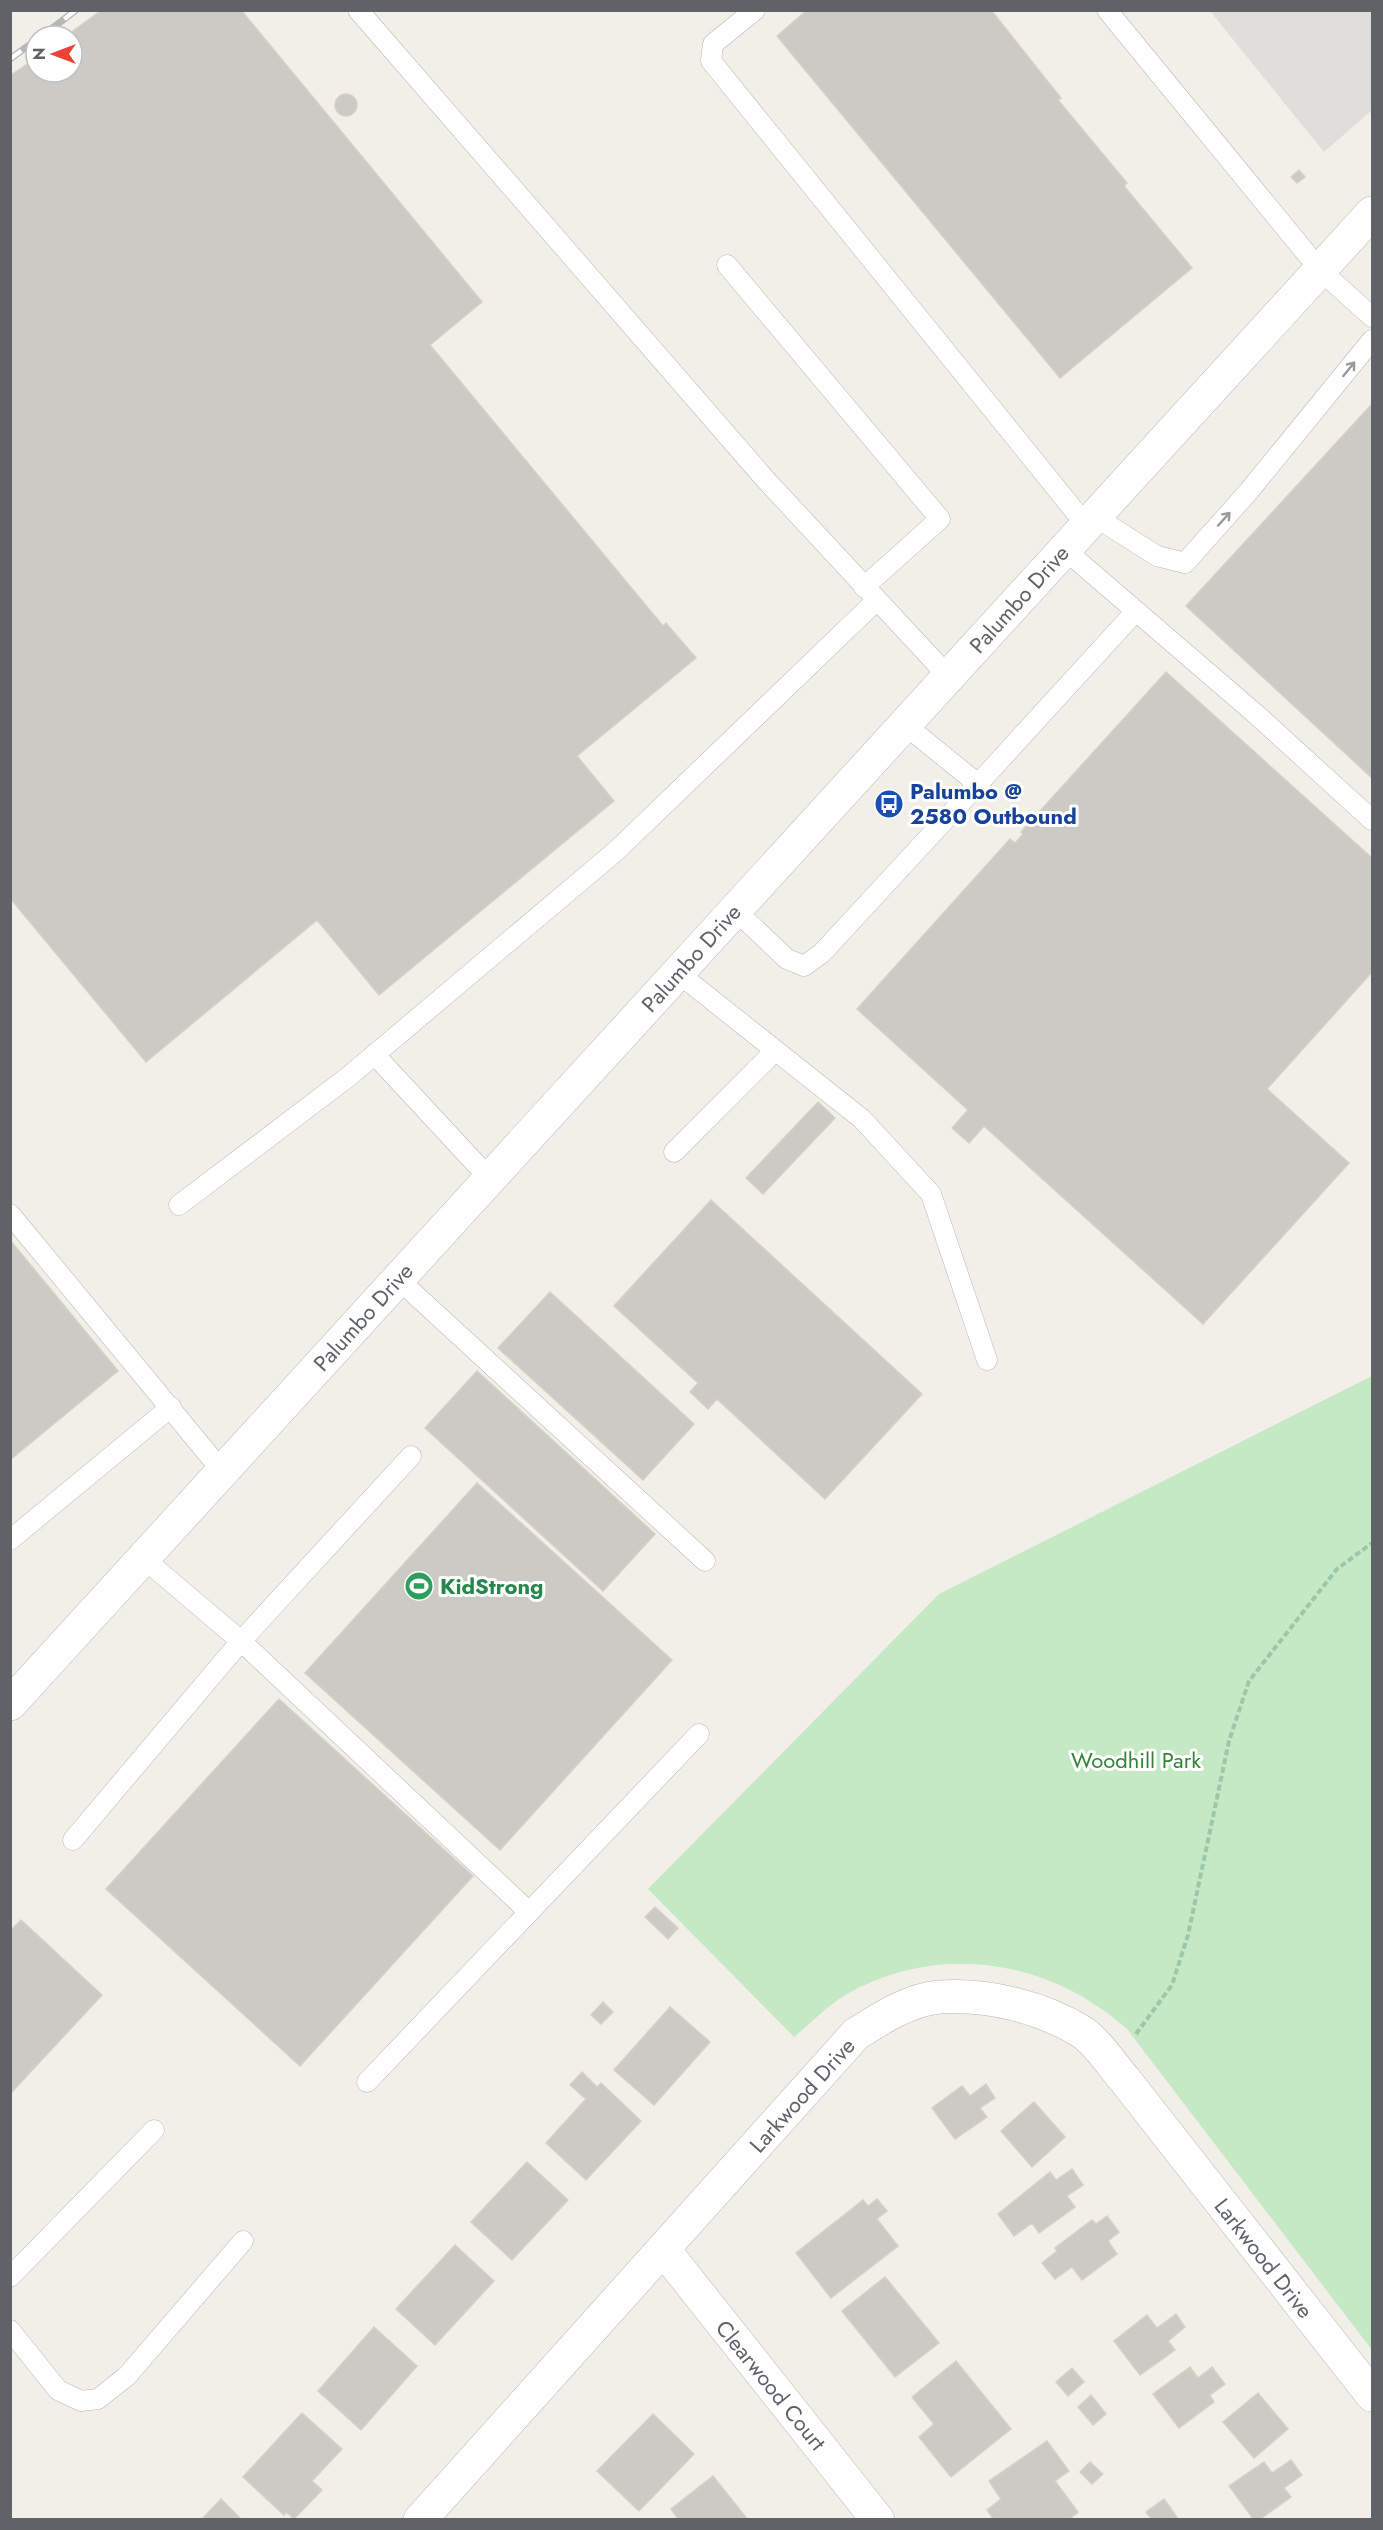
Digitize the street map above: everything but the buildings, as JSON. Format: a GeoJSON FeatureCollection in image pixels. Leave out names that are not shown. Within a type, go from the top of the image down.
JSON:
{"type":"FeatureCollection","features":[{"type":"Feature","properties":{"kind":"street","name":"Palumbo Drive"},"geometry":{"type":"LineString","coordinates":[[12,1698],[399,1279],[1372,213]]}},
{"type":"Feature","properties":{"kind":"street","name":"Larkwood Drive"},"geometry":{"type":"LineString","coordinates":[[420,2520],[856,2034],[889,2013],[939,1997],[988,1999],[1039,2011],[1084,2033],[1372,2396]]}},
{"type":"Feature","properties":{"kind":"street","name":"Clearwood Court"},"geometry":{"type":"LineString","coordinates":[[663,2250],[878,2520]]}},
{"type":"Feature","properties":{"kind":"lane"},"geometry":{"type":"LineString","coordinates":[[358,10],[765,479],[948,676]]}},
{"type":"Feature","properties":{"kind":"lane"},"geometry":{"type":"LineString","coordinates":[[755,10],[713,44],[711,61],[1090,521],[1157,556],[1185,563],[1249,491],[1372,340]]}},
{"type":"Feature","properties":{"kind":"lane"},"geometry":{"type":"LineString","coordinates":[[1107,10],[1320,270],[1372,317]]}},
{"type":"Feature","properties":{"kind":"lane"},"geometry":{"type":"LineString","coordinates":[[179,1205],[374,1054],[616,851],[871,593],[940,519],[727,265]]}},
{"type":"Feature","properties":{"kind":"lane"},"geometry":{"type":"LineString","coordinates":[[1064,549],[1258,716],[1372,820]]}},
{"type":"Feature","properties":{"kind":"lane"},"geometry":{"type":"LineString","coordinates":[[735,910],[787,959],[804,966],[822,953],[1136,611]]}},
{"type":"Feature","properties":{"kind":"lane"},"geometry":{"type":"LineString","coordinates":[[904,724],[978,784]]}},
{"type":"Feature","properties":{"kind":"lane"},"geometry":{"type":"LineString","coordinates":[[678,973],[862,1119],[931,1194],[987,1360]]}},
{"type":"Feature","properties":{"kind":"lane"},"geometry":{"type":"LineString","coordinates":[[674,1152],[776,1051]]}},
{"type":"Feature","properties":{"kind":"lane"},"geometry":{"type":"LineString","coordinates":[[374,1054],[489,1179]]}},
{"type":"Feature","properties":{"kind":"lane"},"geometry":{"type":"LineString","coordinates":[[10,1214],[222,1471]]}},
{"type":"Feature","properties":{"kind":"lane"},"geometry":{"type":"LineString","coordinates":[[399,1279],[705,1561]]}},
{"type":"Feature","properties":{"kind":"lane"},"geometry":{"type":"LineString","coordinates":[[10,1540],[171,1407]]}},
{"type":"Feature","properties":{"kind":"lane"},"geometry":{"type":"LineString","coordinates":[[73,1840],[241,1641],[411,1456]]}},
{"type":"Feature","properties":{"kind":"lane"},"geometry":{"type":"LineString","coordinates":[[143,1558],[241,1641],[529,1912]]}},
{"type":"Feature","properties":{"kind":"lane"},"geometry":{"type":"LineString","coordinates":[[367,2082],[699,1734]]}},
{"type":"Feature","properties":{"kind":"lane"},"geometry":{"type":"LineString","coordinates":[[10,2277],[154,2130]]}},
{"type":"Feature","properties":{"kind":"lane"},"geometry":{"type":"LineString","coordinates":[[10,2330],[58,2390],[81,2401],[98,2399],[127,2376],[243,2241]]}},
{"type":"Feature","properties":{"kind":"path"},"geometry":{"type":"LineString","coordinates":[[1113,2067],[1172,1985],[1193,1912],[1229,1741],[1249,1681],[1337,1569],[1372,1543]]}},
{"type":"Feature","properties":{"kind":"shaded area"},"geometry":{"type":"Polygon","coordinates":[[[1210,11],[1372,11],[1372,110],[1324,152],[1210,11]]]}},
{"type":"Feature","properties":{"kind":"green space","name":"Woodhill Park"},"geometry":{"type":"Polygon","coordinates":[[[1372,1376],[1372,2350],[1127,2029],[1096,2005],[1063,1987],[1028,1973],[992,1966],[955,1964],[919,1968],[882,1978],[840,1998],[794,2037],[648,1889],[939,1594],[1372,1376]]]}},
{"type":"Feature","properties":{"kind":"railway"},"geometry":{"type":"LineString","coordinates":[[58,24],[76,10]]}},
{"type":"Feature","properties":{"kind":"railway"},"geometry":{"type":"LineString","coordinates":[[10,59],[24,49]]}},
{"type":"Feature","properties":{"kind":"place","name":"Palumbo @ 2580 Outbound"},"geometry":{"type":"Point","coordinates":[889,804]}},
{"type":"Feature","properties":{"kind":"place","name":"KidStrong"},"geometry":{"type":"Point","coordinates":[419,1586]}}]}
